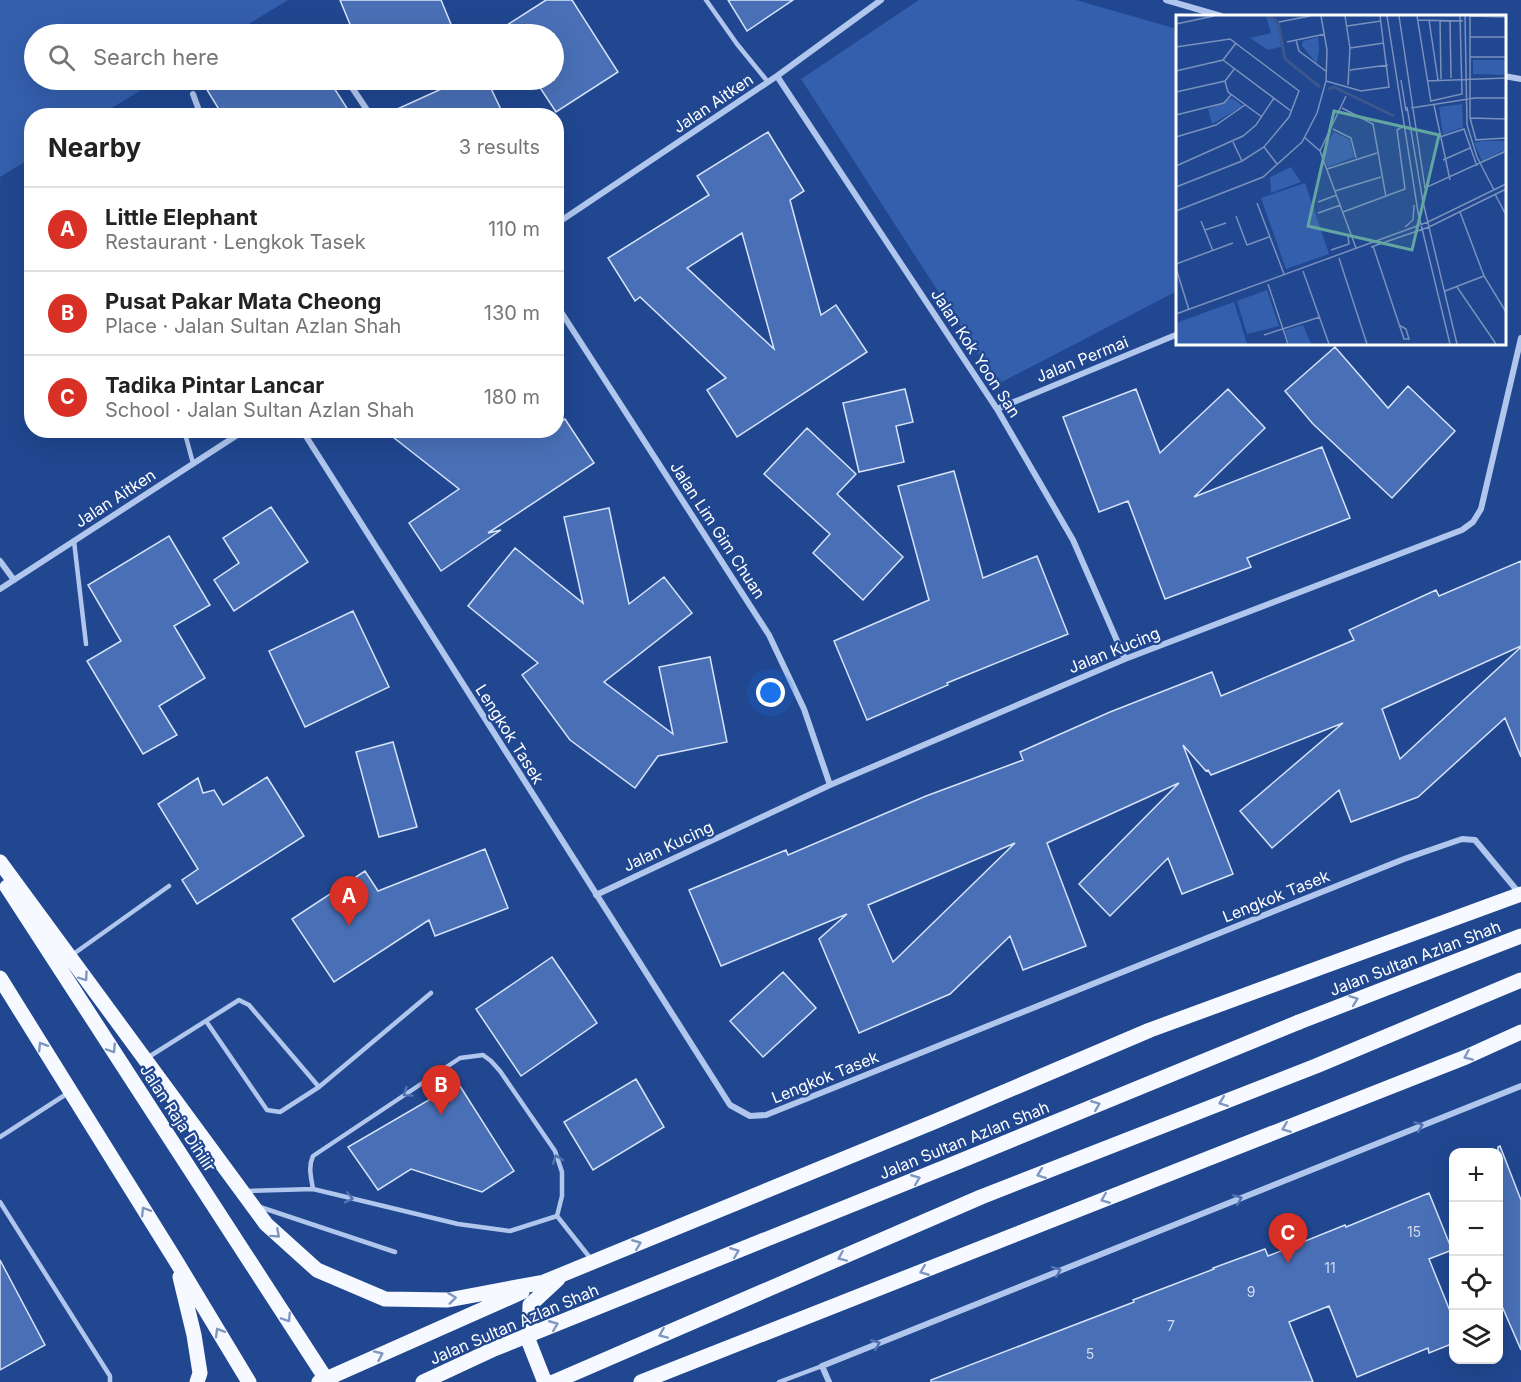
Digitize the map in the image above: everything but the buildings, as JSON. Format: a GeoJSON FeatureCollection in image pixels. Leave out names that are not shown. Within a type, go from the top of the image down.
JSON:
{"type":"FeatureCollection","features":[{"type":"Feature","properties":{"kind":"main road"},"geometry":{"type":"LineString","coordinates":[[0,862],[266,1224],[317,1270],[384,1299],[448,1300],[544,1282]]}},
{"type":"Feature","properties":{"kind":"main road","name":"Jalan Raja Dihilir"},"geometry":{"type":"LineString","coordinates":[[0,877],[325,1381]]}},
{"type":"Feature","properties":{"kind":"main road"},"geometry":{"type":"LineString","coordinates":[[325,1381],[544,1282],[936,1122],[1150,1030],[1521,894]]}},
{"type":"Feature","properties":{"kind":"main road","name":"Jalan Sultan Azlan Shah"},"geometry":{"type":"LineString","coordinates":[[423,1382],[494,1349],[1299,1022],[1521,936]]}},
{"type":"Feature","properties":{"kind":"main road"},"geometry":{"type":"LineString","coordinates":[[0,978],[249,1382]]}},
{"type":"Feature","properties":{"kind":"main road"},"geometry":{"type":"LineString","coordinates":[[554,1382],[981,1197],[1316,1066],[1521,980]]}},
{"type":"Feature","properties":{"kind":"main road"},"geometry":{"type":"LineString","coordinates":[[641,1382],[1466,1057],[1521,1032]]}},
{"type":"Feature","properties":{"kind":"main road"},"geometry":{"type":"LineString","coordinates":[[176,1261],[194,1335],[200,1373],[197,1382]]}},
{"type":"Feature","properties":{"kind":"main road"},"geometry":{"type":"LineString","coordinates":[[548,1382],[544,1380],[529,1342],[530,1305],[564,1274]]}},
{"type":"Feature","properties":{"kind":"street","name":"Jalan Aitken"},"geometry":{"type":"LineString","coordinates":[[564,219],[777,76],[881,0]]}},
{"type":"Feature","properties":{"kind":"street"},"geometry":{"type":"LineString","coordinates":[[1166,0],[1218,15]]}},
{"type":"Feature","properties":{"kind":"street","name":"Jalan Kok Yoon San"},"geometry":{"type":"LineString","coordinates":[[777,76],[998,409],[1073,540],[1125,659]]}},
{"type":"Feature","properties":{"kind":"street"},"geometry":{"type":"LineString","coordinates":[[1506,76],[1521,79]]}},
{"type":"Feature","properties":{"kind":"street"},"geometry":{"type":"LineString","coordinates":[[354,90],[366,108]]}},
{"type":"Feature","properties":{"kind":"street"},"geometry":{"type":"LineString","coordinates":[[193,94],[198,108]]}},
{"type":"Feature","properties":{"kind":"street","name":"Jalan Lim Gim Chuan"},"geometry":{"type":"LineString","coordinates":[[564,316],[769,635],[804,709],[830,785]]}},
{"type":"Feature","properties":{"kind":"street","name":"Jalan Permai"},"geometry":{"type":"LineString","coordinates":[[998,409],[1176,335]]}},
{"type":"Feature","properties":{"kind":"street","name":"Jalan Kucing"},"geometry":{"type":"LineString","coordinates":[[596,895],[830,785],[1125,659],[1462,530],[1473,522],[1481,509],[1521,338]]}},
{"type":"Feature","properties":{"kind":"street","name":"Jalan Aitken"},"geometry":{"type":"LineString","coordinates":[[0,589],[233,438]]}},
{"type":"Feature","properties":{"kind":"street","name":"Lengkok Tasek"},"geometry":{"type":"LineString","coordinates":[[307,438],[730,1105],[750,1116],[766,1115],[1404,859],[1462,839],[1475,840],[1521,894]]}},
{"type":"Feature","properties":{"kind":"street"},"geometry":{"type":"LineString","coordinates":[[0,561],[14,580]]}},
{"type":"Feature","properties":{"kind":"street"},"geometry":{"type":"LineString","coordinates":[[829,1382],[822,1366],[1521,1086]]}},
{"type":"Feature","properties":{"kind":"lane"},"geometry":{"type":"LineString","coordinates":[[706,0],[768,82]]}},
{"type":"Feature","properties":{"kind":"lane"},"geometry":{"type":"LineString","coordinates":[[186,438],[194,463]]}},
{"type":"Feature","properties":{"kind":"lane"},"geometry":{"type":"LineString","coordinates":[[74,541],[86,644]]}},
{"type":"Feature","properties":{"kind":"lane"},"geometry":{"type":"LineString","coordinates":[[70,957],[169,885]]}},
{"type":"Feature","properties":{"kind":"lane"},"geometry":{"type":"LineString","coordinates":[[207,1021],[267,1110],[280,1112],[319,1087],[431,993]]}},
{"type":"Feature","properties":{"kind":"lane"},"geometry":{"type":"LineString","coordinates":[[144,1059],[239,1000],[249,1005],[319,1087]]}},
{"type":"Feature","properties":{"kind":"lane"},"geometry":{"type":"LineString","coordinates":[[313,1189],[309,1169],[313,1156],[460,1058],[483,1055],[500,1071],[555,1151],[562,1172],[562,1196],[558,1216],[593,1262]]}},
{"type":"Feature","properties":{"kind":"lane"},"geometry":{"type":"LineString","coordinates":[[0,1137],[70,1091]]}},
{"type":"Feature","properties":{"kind":"lane"},"geometry":{"type":"LineString","coordinates":[[241,1191],[313,1189],[458,1224],[510,1231],[558,1216]]}},
{"type":"Feature","properties":{"kind":"lane"},"geometry":{"type":"LineString","coordinates":[[0,1202],[110,1376],[110,1382]]}},
{"type":"Feature","properties":{"kind":"lane"},"geometry":{"type":"LineString","coordinates":[[252,1205],[395,1252]]}},
{"type":"Feature","properties":{"kind":"lane"},"geometry":{"type":"LineString","coordinates":[[779,1382],[822,1366]]}},
{"type":"Feature","properties":{"kind":"shaded area"},"geometry":{"type":"Polygon","coordinates":[[[0,0],[288,0],[248,24],[24,24],[24,90],[141,90],[112,108],[24,108],[24,162],[0,177],[0,0]]]}},
{"type":"Feature","properties":{"kind":"shaded area"},"geometry":{"type":"Polygon","coordinates":[[[919,0],[1076,0],[1176,29],[1176,292],[998,384],[801,79],[919,0]]]}},
{"type":"Feature","properties":{"kind":"place","name":"Little Elephant"},"geometry":{"type":"Point","coordinates":[349,926]}},
{"type":"Feature","properties":{"kind":"place","name":"Pusat Pakar Mata Cheong"},"geometry":{"type":"Point","coordinates":[441,1115]}},
{"type":"Feature","properties":{"kind":"place","name":"Tadika Pintar Lancar"},"geometry":{"type":"Point","coordinates":[1288,1263]}}]}
